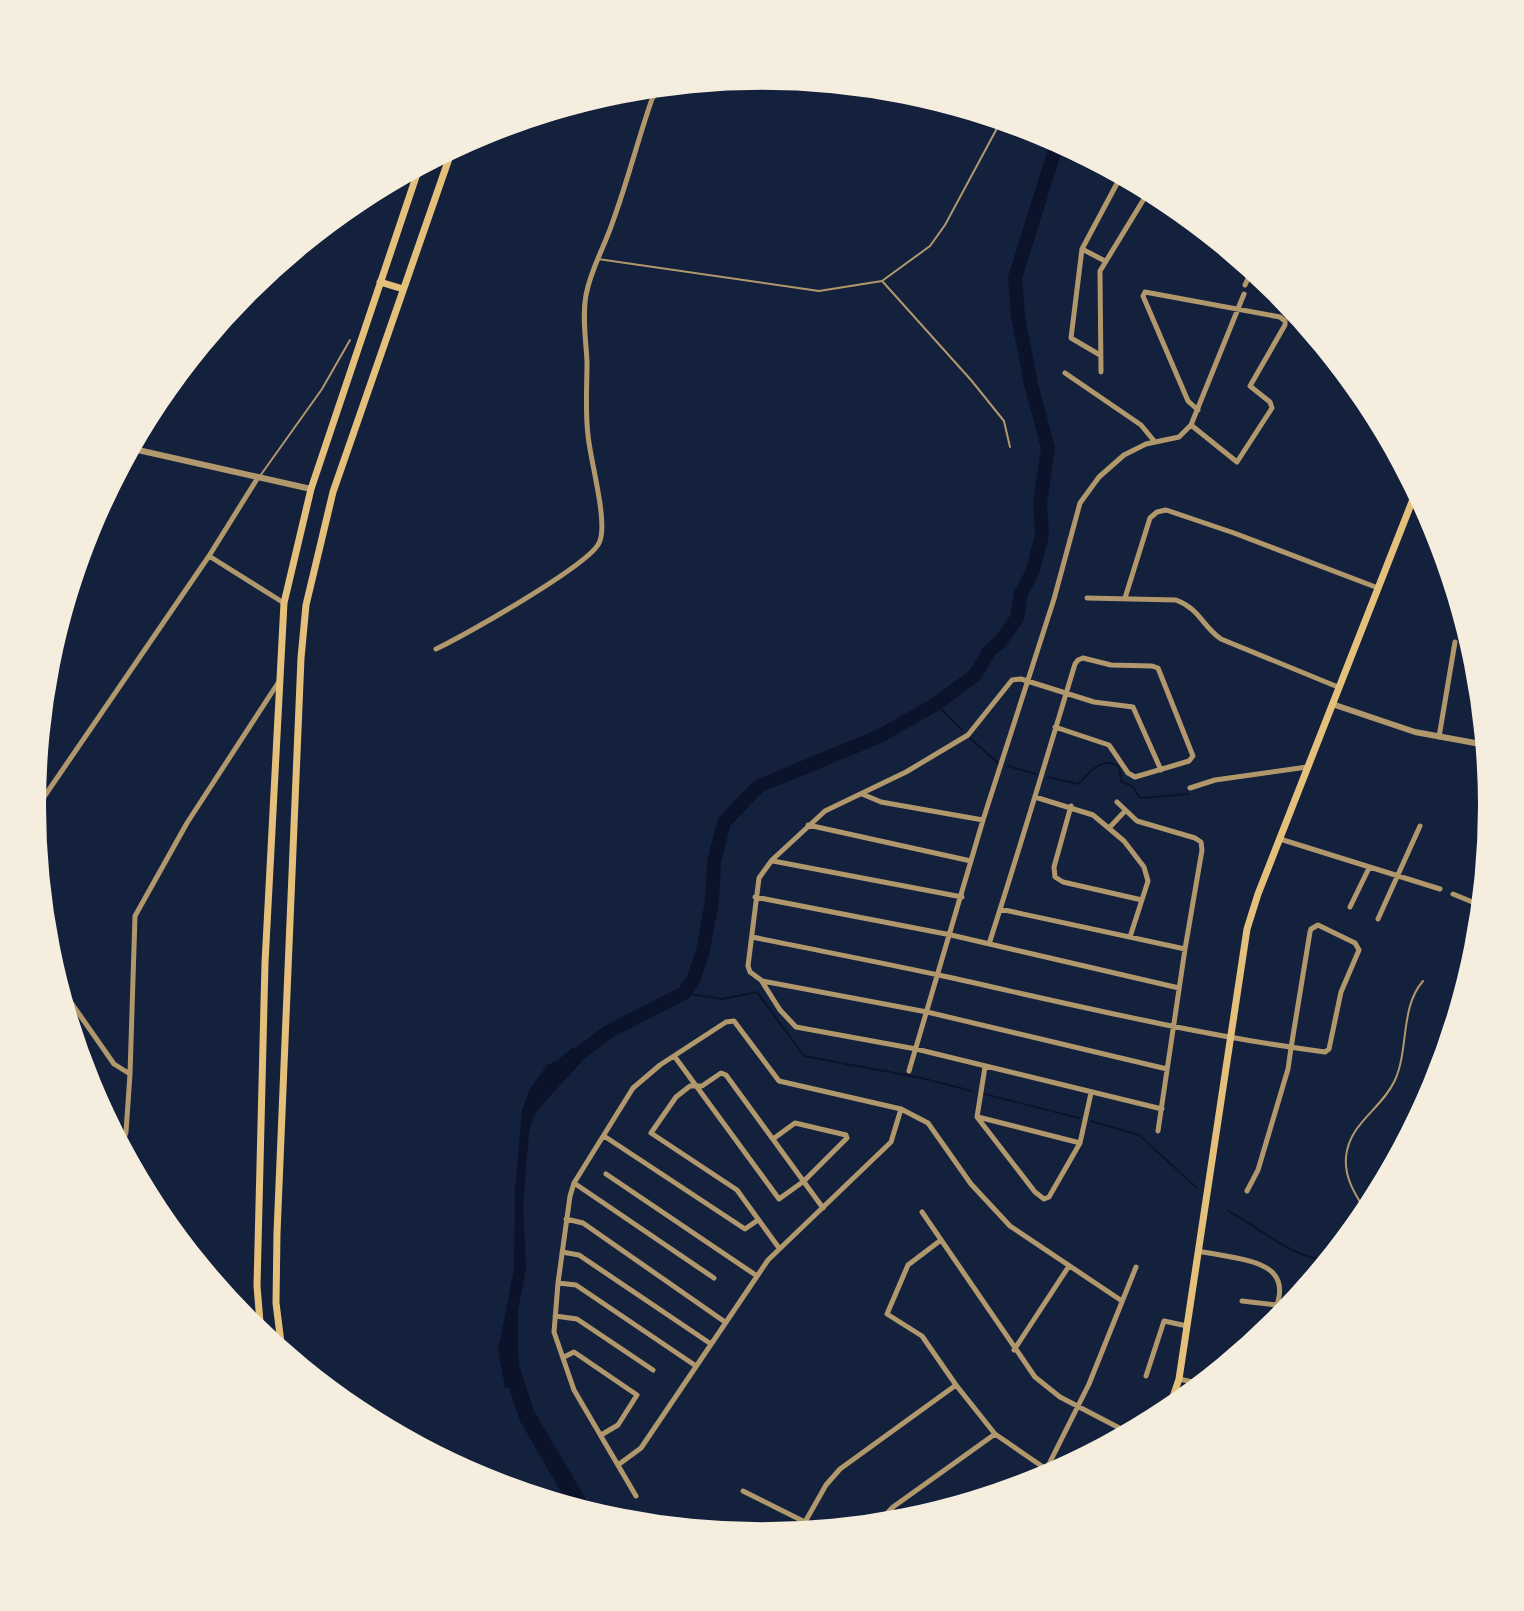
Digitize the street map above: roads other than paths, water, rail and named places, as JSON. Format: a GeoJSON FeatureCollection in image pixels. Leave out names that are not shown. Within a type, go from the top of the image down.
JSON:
{"type":"FeatureCollection","features":[{"type":"Feature","properties":{"kind":"main road"},"geometry":{"type":"LineString","coordinates":[[280,1335],[276,1303],[277,1233],[301,658],[306,605],[333,492],[448,162]]}},
{"type":"Feature","properties":{"kind":"main road"},"geometry":{"type":"LineString","coordinates":[[259,1315],[257,1286],[262,1077],[284,603],[311,489],[415,179]]}},
{"type":"Feature","properties":{"kind":"main road"},"geometry":{"type":"LineString","coordinates":[[380,282],[403,289]]}},
{"type":"Feature","properties":{"kind":"main road"},"geometry":{"type":"LineString","coordinates":[[1175,1390],[1247,929],[1279,838],[1411,504]]}},
{"type":"Feature","properties":{"kind":"street"},"geometry":{"type":"LineString","coordinates":[[436,649],[471,632],[536,591],[594,552],[599,544],[603,526],[588,436],[586,295],[625,187],[652,98]]}},
{"type":"Feature","properties":{"kind":"street"},"geometry":{"type":"LineString","coordinates":[[1100,355],[1071,338],[1082,249],[1117,183]]}},
{"type":"Feature","properties":{"kind":"street"},"geometry":{"type":"LineString","coordinates":[[1101,372],[1100,271],[1144,200]]}},
{"type":"Feature","properties":{"kind":"street"},"geometry":{"type":"LineString","coordinates":[[1082,249],[1105,261]]}},
{"type":"Feature","properties":{"kind":"street"},"geometry":{"type":"LineString","coordinates":[[1245,285],[1247,280]]}},
{"type":"Feature","properties":{"kind":"street"},"geometry":{"type":"LineString","coordinates":[[1191,425],[1236,463],[1271,409],[1270,402],[1250,386],[1286,322],[1280,317],[1148,291],[1143,294],[1188,401],[1198,410]]}},
{"type":"Feature","properties":{"kind":"street"},"geometry":{"type":"LineString","coordinates":[[909,1071],[1080,503],[1093,484],[1118,460],[1133,450],[1179,437],[1191,425],[1244,294]]}},
{"type":"Feature","properties":{"kind":"street"},"geometry":{"type":"LineString","coordinates":[[1065,373],[1141,425],[1155,442]]}},
{"type":"Feature","properties":{"kind":"street"},"geometry":{"type":"LineString","coordinates":[[140,451],[311,489]]}},
{"type":"Feature","properties":{"kind":"street"},"geometry":{"type":"LineString","coordinates":[[47,793],[209,556],[257,479]]}},
{"type":"Feature","properties":{"kind":"street"},"geometry":{"type":"LineString","coordinates":[[1125,598],[1150,518],[1166,510],[1378,588]]}},
{"type":"Feature","properties":{"kind":"street"},"geometry":{"type":"LineString","coordinates":[[209,556],[284,603]]}},
{"type":"Feature","properties":{"kind":"street"},"geometry":{"type":"LineString","coordinates":[[1087,598],[1176,600],[1189,605],[1212,633],[1221,639],[1338,687]]}},
{"type":"Feature","properties":{"kind":"street"},"geometry":{"type":"LineString","coordinates":[[1439,737],[1455,642]]}},
{"type":"Feature","properties":{"kind":"street"},"geometry":{"type":"LineString","coordinates":[[989,944],[1055,727],[1078,660],[1083,658],[1119,666],[1152,666],[1160,671],[1194,753],[1189,761],[1132,777],[1109,745],[1055,727]]}},
{"type":"Feature","properties":{"kind":"street"},"geometry":{"type":"LineString","coordinates":[[1161,770],[1133,707],[1103,704],[1028,681],[1010,681],[968,735],[825,811],[772,860],[759,878],[748,966],[796,1027],[916,1049],[1162,1109]]}},
{"type":"Feature","properties":{"kind":"street"},"geometry":{"type":"LineString","coordinates":[[126,1133],[135,916],[187,823],[278,683]]}},
{"type":"Feature","properties":{"kind":"street"},"geometry":{"type":"LineString","coordinates":[[1332,704],[1395,726],[1475,743]]}},
{"type":"Feature","properties":{"kind":"street"},"geometry":{"type":"LineString","coordinates":[[1190,788],[1215,780],[1307,767]]}},
{"type":"Feature","properties":{"kind":"street"},"geometry":{"type":"LineString","coordinates":[[861,794],[881,802],[983,820]]}},
{"type":"Feature","properties":{"kind":"street"},"geometry":{"type":"LineString","coordinates":[[1035,797],[1093,815],[1127,845],[1148,875],[1130,937]]}},
{"type":"Feature","properties":{"kind":"street"},"geometry":{"type":"LineString","coordinates":[[1117,802],[1137,821],[1201,842],[1202,850],[1158,1131]]}},
{"type":"Feature","properties":{"kind":"street"},"geometry":{"type":"LineString","coordinates":[[1071,806],[1054,867],[1055,877],[1063,882],[1142,900]]}},
{"type":"Feature","properties":{"kind":"street"},"geometry":{"type":"LineString","coordinates":[[1109,828],[1125,811]]}},
{"type":"Feature","properties":{"kind":"street"},"geometry":{"type":"LineString","coordinates":[[808,825],[971,861]]}},
{"type":"Feature","properties":{"kind":"street"},"geometry":{"type":"LineString","coordinates":[[1378,919],[1420,826]]}},
{"type":"Feature","properties":{"kind":"street"},"geometry":{"type":"LineString","coordinates":[[1279,838],[1440,889]]}},
{"type":"Feature","properties":{"kind":"street"},"geometry":{"type":"LineString","coordinates":[[772,860],[962,897]]}},
{"type":"Feature","properties":{"kind":"street"},"geometry":{"type":"LineString","coordinates":[[1350,907],[1369,867]]}},
{"type":"Feature","properties":{"kind":"street"},"geometry":{"type":"LineString","coordinates":[[1453,894],[1472,902]]}},
{"type":"Feature","properties":{"kind":"street"},"geometry":{"type":"LineString","coordinates":[[755,897],[951,935],[1179,988]]}},
{"type":"Feature","properties":{"kind":"street"},"geometry":{"type":"LineString","coordinates":[[1000,909],[1185,949]]}},
{"type":"Feature","properties":{"kind":"street"},"geometry":{"type":"LineString","coordinates":[[752,937],[1173,1028],[1291,1048],[1325,1052],[1329,1049],[1339,998],[1359,947],[1315,925],[1310,932],[1291,1048],[1258,1170],[1247,1191]]}},
{"type":"Feature","properties":{"kind":"street"},"geometry":{"type":"LineString","coordinates":[[761,980],[927,1012],[1167,1069]]}},
{"type":"Feature","properties":{"kind":"street"},"geometry":{"type":"LineString","coordinates":[[76,1009],[114,1064],[130,1074]]}},
{"type":"Feature","properties":{"kind":"street"},"geometry":{"type":"LineString","coordinates":[[636,1496],[574,1390],[554,1332],[566,1219],[574,1183],[633,1088],[726,1022],[734,1021],[779,1081],[901,1109],[928,1123],[971,1184],[1010,1226],[1122,1301]]}},
{"type":"Feature","properties":{"kind":"street"},"geometry":{"type":"LineString","coordinates":[[675,1057],[777,1198],[804,1181],[845,1141],[846,1135],[795,1123],[773,1139]]}},
{"type":"Feature","properties":{"kind":"street"},"geometry":{"type":"LineString","coordinates":[[985,1067],[977,1117],[1035,1192],[1044,1199],[1049,1197],[1080,1143],[1091,1093]]}},
{"type":"Feature","properties":{"kind":"street"},"geometry":{"type":"LineString","coordinates":[[779,1248],[737,1190],[651,1130],[676,1097],[690,1086],[702,1086],[721,1073],[726,1075],[823,1208]]}},
{"type":"Feature","properties":{"kind":"street"},"geometry":{"type":"LineString","coordinates":[[618,1465],[641,1448],[725,1322],[779,1248],[891,1142],[901,1109]]}},
{"type":"Feature","properties":{"kind":"street"},"geometry":{"type":"LineString","coordinates":[[977,1117],[1080,1143]]}},
{"type":"Feature","properties":{"kind":"street"},"geometry":{"type":"LineString","coordinates":[[604,1136],[745,1229],[758,1220]]}},
{"type":"Feature","properties":{"kind":"street"},"geometry":{"type":"LineString","coordinates":[[606,1174],[757,1276]]}},
{"type":"Feature","properties":{"kind":"street"},"geometry":{"type":"LineString","coordinates":[[574,1183],[714,1278]]}},
{"type":"Feature","properties":{"kind":"street"},"geometry":{"type":"LineString","coordinates":[[922,1212],[1014,1350],[1041,1383],[1118,1427]]}},
{"type":"Feature","properties":{"kind":"street"},"geometry":{"type":"LineString","coordinates":[[566,1219],[583,1223],[725,1322]]}},
{"type":"Feature","properties":{"kind":"street"},"geometry":{"type":"LineString","coordinates":[[941,1240],[908,1265],[887,1314],[922,1336],[995,1434],[1040,1465]]}},
{"type":"Feature","properties":{"kind":"street"},"geometry":{"type":"LineString","coordinates":[[1198,1251],[1248,1261],[1271,1270],[1278,1277],[1281,1290],[1278,1301]]}},
{"type":"Feature","properties":{"kind":"street"},"geometry":{"type":"LineString","coordinates":[[562,1252],[579,1255],[711,1344]]}},
{"type":"Feature","properties":{"kind":"street"},"geometry":{"type":"LineString","coordinates":[[1014,1350],[1069,1266]]}},
{"type":"Feature","properties":{"kind":"street"},"geometry":{"type":"LineString","coordinates":[[1050,1461],[1079,1407],[1136,1267]]}},
{"type":"Feature","properties":{"kind":"street"},"geometry":{"type":"LineString","coordinates":[[558,1283],[576,1285],[696,1366]]}},
{"type":"Feature","properties":{"kind":"street"},"geometry":{"type":"LineString","coordinates":[[1242,1301],[1275,1305]]}},
{"type":"Feature","properties":{"kind":"street"},"geometry":{"type":"LineString","coordinates":[[555,1316],[577,1319],[653,1370]]}},
{"type":"Feature","properties":{"kind":"street"},"geometry":{"type":"LineString","coordinates":[[1146,1376],[1164,1321],[1187,1326]]}},
{"type":"Feature","properties":{"kind":"street"},"geometry":{"type":"LineString","coordinates":[[564,1357],[574,1352],[637,1395],[618,1425],[601,1435]]}},
{"type":"Feature","properties":{"kind":"street"},"geometry":{"type":"LineString","coordinates":[[1179,1379],[1188,1381]]}},
{"type":"Feature","properties":{"kind":"street"},"geometry":{"type":"LineString","coordinates":[[806,1520],[826,1485],[840,1469],[956,1385]]}},
{"type":"Feature","properties":{"kind":"street"},"geometry":{"type":"LineString","coordinates":[[890,1510],[995,1434]]}},
{"type":"Feature","properties":{"kind":"street"},"geometry":{"type":"LineString","coordinates":[[743,1491],[802,1520]]}},
{"type":"Feature","properties":{"kind":"lane"},"geometry":{"type":"LineString","coordinates":[[597,259],[819,291],[882,281],[930,246],[997,129]]}},
{"type":"Feature","properties":{"kind":"lane"},"geometry":{"type":"LineString","coordinates":[[882,281],[1004,421],[1010,447]]}},
{"type":"Feature","properties":{"kind":"lane"},"geometry":{"type":"LineString","coordinates":[[257,479],[322,389],[350,340]]}},
{"type":"Feature","properties":{"kind":"lane"},"geometry":{"type":"LineString","coordinates":[[1359,1199],[1348,1179],[1348,1147],[1358,1126],[1384,1098],[1396,1077],[1404,1054],[1411,1004],[1423,981]]}},
{"type":"Feature","properties":{"kind":"water"},"geometry":{"type":"Polygon","coordinates":[[[573,1047],[586,1057],[541,1106],[529,1132],[523,1204],[526,1269],[518,1311],[519,1365],[534,1411],[586,1499],[561,1492],[520,1421],[509,1388],[505,1388],[498,1350],[514,1269],[515,1189],[522,1110],[530,1089],[547,1065],[573,1047]]]}},
{"type":"Feature","properties":{"kind":"waterway"},"geometry":{"type":"LineString","coordinates":[[566,1064],[608,1032],[684,993],[693,980],[703,951],[712,901],[714,862],[724,822],[759,786],[880,736],[936,704],[975,675],[990,650],[1000,642],[1017,618],[1021,593],[1032,573],[1042,535],[1040,503],[1048,448],[1031,384],[1018,316],[1015,278],[1054,152]]}},
{"type":"Feature","properties":{"kind":"waterway"},"geometry":{"type":"LineString","coordinates":[[936,704],[962,730]]}},
{"type":"Feature","properties":{"kind":"waterway"},"geometry":{"type":"LineString","coordinates":[[970,738],[998,763]]}},
{"type":"Feature","properties":{"kind":"waterway"},"geometry":{"type":"LineString","coordinates":[[1048,777],[1078,784],[1097,766],[1107,763],[1119,767],[1121,781],[1133,787],[1140,798],[1189,794]]}},
{"type":"Feature","properties":{"kind":"waterway"},"geometry":{"type":"LineString","coordinates":[[1008,766],[1036,774]]}},
{"type":"Feature","properties":{"kind":"waterway"},"geometry":{"type":"LineString","coordinates":[[684,993],[722,999],[757,992],[804,1056],[972,1091]]}},
{"type":"Feature","properties":{"kind":"waterway"},"geometry":{"type":"LineString","coordinates":[[984,1094],[1079,1118]]}},
{"type":"Feature","properties":{"kind":"waterway"},"geometry":{"type":"LineString","coordinates":[[1091,1121],[1139,1135],[1197,1188]]}},
{"type":"Feature","properties":{"kind":"waterway"},"geometry":{"type":"LineString","coordinates":[[1228,1211],[1288,1248],[1316,1258]]}}]}
